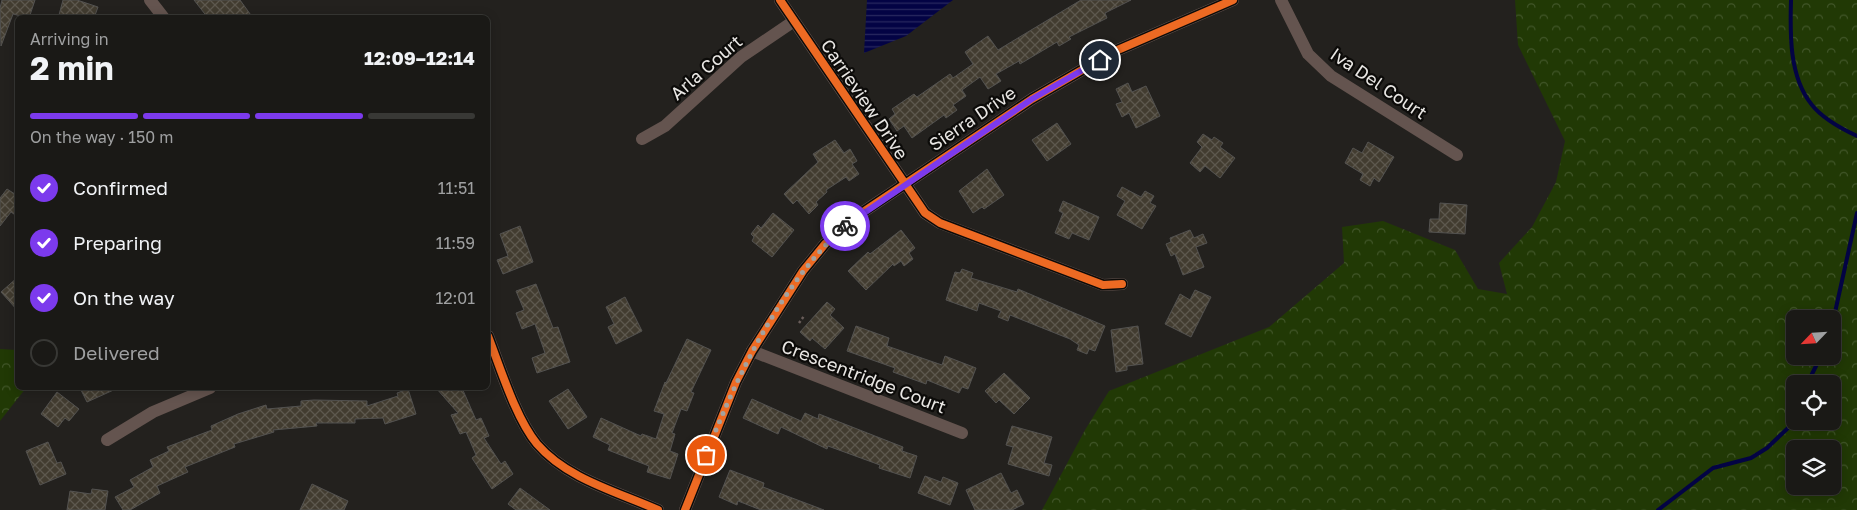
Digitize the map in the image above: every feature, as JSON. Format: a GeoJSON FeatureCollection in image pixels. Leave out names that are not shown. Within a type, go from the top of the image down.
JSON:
{"type":"FeatureCollection","features":[{"type":"Feature","properties":{"kind":"street"},"geometry":{"type":"LineString","coordinates":[[150,0],[162,15]]}},
{"type":"Feature","properties":{"kind":"street","name":"Carrieview Drive"},"geometry":{"type":"LineString","coordinates":[[780,0],[925,212],[940,223],[1103,286],[1122,284]]}},
{"type":"Feature","properties":{"kind":"street","name":"Sierra Drive"},"geometry":{"type":"LineString","coordinates":[[685,510],[736,382],[752,351],[803,271],[825,244],[854,218],[1032,99],[1113,52],[1233,0]]}},
{"type":"Feature","properties":{"kind":"street","name":"Iva Del Court"},"geometry":{"type":"LineString","coordinates":[[1281,0],[1308,54],[1331,76],[1457,155]]}},
{"type":"Feature","properties":{"kind":"street","name":"Arla Court"},"geometry":{"type":"LineString","coordinates":[[642,139],[666,126],[741,57],[794,21]]}},
{"type":"Feature","properties":{"kind":"street"},"geometry":{"type":"LineString","coordinates":[[490,341],[521,418],[537,444],[558,463],[580,476],[658,510]]}},
{"type":"Feature","properties":{"kind":"street","name":"Crescentridge Court"},"geometry":{"type":"LineString","coordinates":[[752,351],[962,433]]}},
{"type":"Feature","properties":{"kind":"street"},"geometry":{"type":"LineString","coordinates":[[107,440],[153,412],[205,390]]}},
{"type":"Feature","properties":{"kind":"path"},"geometry":{"type":"LineString","coordinates":[[799,323],[804,316]]}},
{"type":"Feature","properties":{"kind":"green space"},"geometry":{"type":"Polygon","coordinates":[[[1515,0],[1857,0],[1857,510],[1042,510],[1085,430],[1109,391],[1269,327],[1344,263],[1342,227],[1383,221],[1455,250],[1478,289],[1507,294],[1499,263],[1532,227],[1556,182],[1565,141],[1518,45],[1515,0]]]}},
{"type":"Feature","properties":{"kind":"green space"},"geometry":{"type":"Polygon","coordinates":[[[0,349],[15,350],[15,390],[24,390],[0,421],[0,349]]]}},
{"type":"Feature","properties":{"kind":"shaded area"},"geometry":{"type":"Polygon","coordinates":[[[867,0],[953,0],[906,36],[864,53],[867,0]]]}},
{"type":"Feature","properties":{"kind":"building"},"geometry":{"type":"Polygon","coordinates":[[[2,0],[35,0],[30,15],[13,14],[1,46],[0,8],[2,0]]]}},
{"type":"Feature","properties":{"kind":"building"},"geometry":{"type":"Polygon","coordinates":[[[63,0],[77,0],[98,7],[95,15],[59,15],[63,0]]]}},
{"type":"Feature","properties":{"kind":"building"},"geometry":{"type":"Polygon","coordinates":[[[194,0],[240,0],[251,15],[206,15],[194,0]]]}},
{"type":"Feature","properties":{"kind":"building"},"geometry":{"type":"Polygon","coordinates":[[[1081,0],[1131,0],[1105,13],[1107,18],[1069,37],[1071,39],[1059,46],[1057,42],[1020,64],[1019,61],[996,74],[1001,81],[988,89],[980,77],[962,90],[966,96],[953,105],[957,110],[946,118],[944,115],[912,138],[904,126],[897,131],[889,119],[895,114],[892,109],[914,94],[917,97],[950,74],[953,78],[973,64],[965,52],[988,36],[998,50],[1081,0]]]}},
{"type":"Feature","properties":{"kind":"building"},"geometry":{"type":"Polygon","coordinates":[[[1128,83],[1132,92],[1146,86],[1160,116],[1136,128],[1129,113],[1122,117],[1116,104],[1122,102],[1116,89],[1128,83]]]}},
{"type":"Feature","properties":{"kind":"building"},"geometry":{"type":"Polygon","coordinates":[[[1057,123],[1071,144],[1047,161],[1032,140],[1057,123]]]}},
{"type":"Feature","properties":{"kind":"building"},"geometry":{"type":"Polygon","coordinates":[[[1203,134],[1212,140],[1214,137],[1223,143],[1220,147],[1235,158],[1220,178],[1205,166],[1200,172],[1190,163],[1202,147],[1197,142],[1203,134]]]}},
{"type":"Feature","properties":{"kind":"building"},"geometry":{"type":"Polygon","coordinates":[[[835,140],[844,153],[850,149],[857,161],[852,164],[859,174],[849,181],[846,177],[826,190],[827,192],[816,202],[818,205],[809,214],[797,200],[793,204],[784,194],[818,162],[813,154],[835,140]]]}},
{"type":"Feature","properties":{"kind":"building"},"geometry":{"type":"Polygon","coordinates":[[[1368,142],[1394,157],[1379,182],[1374,178],[1370,186],[1360,180],[1363,174],[1345,163],[1353,148],[1362,153],[1368,142]]]}},
{"type":"Feature","properties":{"kind":"building"},"geometry":{"type":"Polygon","coordinates":[[[987,169],[1004,195],[984,209],[982,207],[973,213],[959,191],[987,169]]]}},
{"type":"Feature","properties":{"kind":"building"},"geometry":{"type":"Polygon","coordinates":[[[1122,187],[1141,197],[1145,191],[1154,196],[1150,203],[1156,206],[1142,229],[1117,215],[1125,201],[1117,196],[1122,187]]]}},
{"type":"Feature","properties":{"kind":"building"},"geometry":{"type":"Polygon","coordinates":[[[7,189],[15,194],[15,215],[11,212],[0,226],[0,198],[7,189]]]}},
{"type":"Feature","properties":{"kind":"building"},"geometry":{"type":"Polygon","coordinates":[[[1063,201],[1099,217],[1089,240],[1072,233],[1069,239],[1055,233],[1063,213],[1059,211],[1063,201]]]}},
{"type":"Feature","properties":{"kind":"building"},"geometry":{"type":"Polygon","coordinates":[[[1440,203],[1467,205],[1465,234],[1429,232],[1430,219],[1439,219],[1440,203]]]}},
{"type":"Feature","properties":{"kind":"building"},"geometry":{"type":"Polygon","coordinates":[[[773,213],[794,230],[772,257],[752,241],[754,237],[751,234],[758,225],[761,228],[773,213]]]}},
{"type":"Feature","properties":{"kind":"building"},"geometry":{"type":"Polygon","coordinates":[[[520,226],[533,262],[503,274],[497,260],[508,256],[500,234],[520,226]]]}},
{"type":"Feature","properties":{"kind":"building"},"geometry":{"type":"Polygon","coordinates":[[[901,230],[915,248],[909,253],[913,259],[904,266],[901,261],[894,266],[893,264],[866,290],[848,271],[868,252],[870,254],[901,230]]]}},
{"type":"Feature","properties":{"kind":"building"},"geometry":{"type":"Polygon","coordinates":[[[1190,230],[1194,238],[1203,234],[1207,243],[1196,247],[1204,267],[1183,275],[1175,254],[1171,256],[1166,244],[1171,242],[1170,238],[1190,230]]]}},
{"type":"Feature","properties":{"kind":"building"},"geometry":{"type":"Polygon","coordinates":[[[962,269],[973,273],[971,278],[1017,292],[1018,289],[1105,326],[1095,351],[1089,349],[1087,354],[1077,350],[1079,345],[1070,339],[1010,315],[1008,321],[998,317],[1001,311],[979,303],[977,311],[946,300],[955,272],[960,273],[962,269]]]}},
{"type":"Feature","properties":{"kind":"building"},"geometry":{"type":"Polygon","coordinates":[[[15,280],[15,308],[1,292],[15,280]]]}},
{"type":"Feature","properties":{"kind":"building"},"geometry":{"type":"Polygon","coordinates":[[[536,284],[553,328],[558,327],[570,362],[537,373],[532,358],[545,353],[535,324],[522,329],[516,313],[524,310],[516,291],[536,284]]]}},
{"type":"Feature","properties":{"kind":"building"},"geometry":{"type":"Polygon","coordinates":[[[1195,290],[1211,297],[1191,337],[1165,324],[1180,294],[1190,300],[1195,290]]]}},
{"type":"Feature","properties":{"kind":"building"},"geometry":{"type":"Polygon","coordinates":[[[625,297],[642,331],[616,344],[608,327],[614,324],[606,307],[625,297]]]}},
{"type":"Feature","properties":{"kind":"building"},"geometry":{"type":"Polygon","coordinates":[[[827,302],[835,309],[830,315],[844,328],[825,349],[812,338],[810,341],[800,332],[827,302]]]}},
{"type":"Feature","properties":{"kind":"building"},"geometry":{"type":"Polygon","coordinates":[[[856,326],[889,338],[887,346],[942,365],[945,356],[976,368],[968,389],[962,387],[959,393],[927,380],[926,384],[893,372],[895,368],[847,351],[856,326]]]}},
{"type":"Feature","properties":{"kind":"building"},"geometry":{"type":"Polygon","coordinates":[[[1138,326],[1143,364],[1127,366],[1127,370],[1116,372],[1111,330],[1138,326]]]}},
{"type":"Feature","properties":{"kind":"building"},"geometry":{"type":"Polygon","coordinates":[[[687,339],[711,350],[691,392],[694,393],[687,411],[681,409],[672,433],[675,434],[670,451],[678,454],[670,479],[647,472],[649,466],[608,450],[610,445],[593,437],[601,418],[641,436],[642,434],[656,439],[664,414],[654,411],[665,382],[687,339]]]}},
{"type":"Feature","properties":{"kind":"building"},"geometry":{"type":"Polygon","coordinates":[[[1004,373],[1030,398],[1014,414],[999,400],[996,403],[985,391],[1004,373]]]}},
{"type":"Feature","properties":{"kind":"building"},"geometry":{"type":"Polygon","coordinates":[[[568,389],[587,417],[568,429],[549,401],[568,389]]]}},
{"type":"Feature","properties":{"kind":"building"},"geometry":{"type":"Polygon","coordinates":[[[81,390],[114,390],[87,402],[81,390]]]}},
{"type":"Feature","properties":{"kind":"building"},"geometry":{"type":"Polygon","coordinates":[[[408,390],[416,414],[385,424],[383,418],[355,419],[355,423],[316,423],[317,426],[273,430],[274,432],[234,444],[235,447],[185,467],[188,472],[157,486],[160,493],[130,510],[123,510],[115,497],[134,487],[130,480],[153,467],[150,460],[169,451],[167,447],[212,430],[211,426],[238,414],[266,405],[267,409],[301,406],[301,401],[314,400],[367,401],[367,406],[398,396],[397,393],[408,390]]]}},
{"type":"Feature","properties":{"kind":"building"},"geometry":{"type":"Polygon","coordinates":[[[438,390],[463,390],[476,420],[481,418],[489,436],[484,438],[501,464],[505,461],[513,474],[492,489],[472,458],[476,455],[466,432],[460,434],[451,415],[458,413],[438,390]]]}},
{"type":"Feature","properties":{"kind":"building"},"geometry":{"type":"Polygon","coordinates":[[[57,392],[79,409],[69,421],[65,418],[58,427],[41,414],[57,392]]]}},
{"type":"Feature","properties":{"kind":"building"},"geometry":{"type":"Polygon","coordinates":[[[752,399],[801,421],[805,413],[818,419],[819,414],[903,447],[902,451],[917,456],[910,478],[879,468],[880,465],[828,446],[827,449],[781,427],[778,434],[743,418],[752,399]]]}},
{"type":"Feature","properties":{"kind":"building"},"geometry":{"type":"Polygon","coordinates":[[[1012,426],[1052,437],[1044,463],[1052,465],[1049,476],[1008,464],[1013,447],[1006,445],[1012,426]]]}},
{"type":"Feature","properties":{"kind":"building"},"geometry":{"type":"Polygon","coordinates":[[[48,442],[57,463],[61,462],[66,474],[40,485],[26,451],[48,442]]]}},
{"type":"Feature","properties":{"kind":"building"},"geometry":{"type":"Polygon","coordinates":[[[730,470],[764,483],[763,487],[824,510],[761,510],[738,501],[737,505],[719,497],[730,470]]]}},
{"type":"Feature","properties":{"kind":"building"},"geometry":{"type":"Polygon","coordinates":[[[1001,473],[1011,493],[1017,490],[1024,504],[1012,510],[975,510],[966,490],[1001,473]]]}},
{"type":"Feature","properties":{"kind":"building"},"geometry":{"type":"Polygon","coordinates":[[[925,476],[941,482],[943,477],[958,483],[950,505],[918,493],[925,476]]]}},
{"type":"Feature","properties":{"kind":"building"},"geometry":{"type":"Polygon","coordinates":[[[312,484],[348,501],[344,510],[300,510],[312,484]]]}},
{"type":"Feature","properties":{"kind":"building"},"geometry":{"type":"Polygon","coordinates":[[[520,488],[550,510],[516,510],[508,504],[520,488]]]}},
{"type":"Feature","properties":{"kind":"building"},"geometry":{"type":"Polygon","coordinates":[[[92,489],[108,491],[105,510],[67,510],[70,491],[91,494],[92,489]]]}},
{"type":"Feature","properties":{"kind":"waterway"},"geometry":{"type":"LineString","coordinates":[[1791,0],[1791,41],[1795,68],[1804,94],[1812,105],[1827,119],[1857,136]]}},
{"type":"Feature","properties":{"kind":"waterway"},"geometry":{"type":"LineString","coordinates":[[1836,310],[1857,213]]}},
{"type":"Feature","properties":{"kind":"waterway"},"geometry":{"type":"LineString","coordinates":[[1812,375],[1816,365]]}},
{"type":"Feature","properties":{"kind":"waterway"},"geometry":{"type":"LineString","coordinates":[[1658,510],[1713,468],[1751,458],[1767,448],[1786,430]]}},
{"type":"Feature","properties":{"kind":"cycle path"},"geometry":{"type":"LineString","coordinates":[[780,0],[925,213],[940,223],[1103,285],[1122,284]]}},
{"type":"Feature","properties":{"kind":"cycle path"},"geometry":{"type":"LineString","coordinates":[[685,510],[736,382],[752,351],[803,271],[825,244],[854,218],[1032,99],[1113,52],[1233,0]]}},
{"type":"Feature","properties":{"kind":"cycle path"},"geometry":{"type":"LineString","coordinates":[[490,341],[515,407],[537,444],[563,467],[578,476],[658,510]]}},
{"type":"Feature","properties":{"kind":"way so far"},"geometry":{"type":"LineString","coordinates":[[706,455],[736,382],[752,351],[803,271],[825,244],[845,226]]}},
{"type":"Feature","properties":{"kind":"route"},"geometry":{"type":"LineString","coordinates":[[845,226],[854,218],[1032,99],[1100,60]]}}]}
